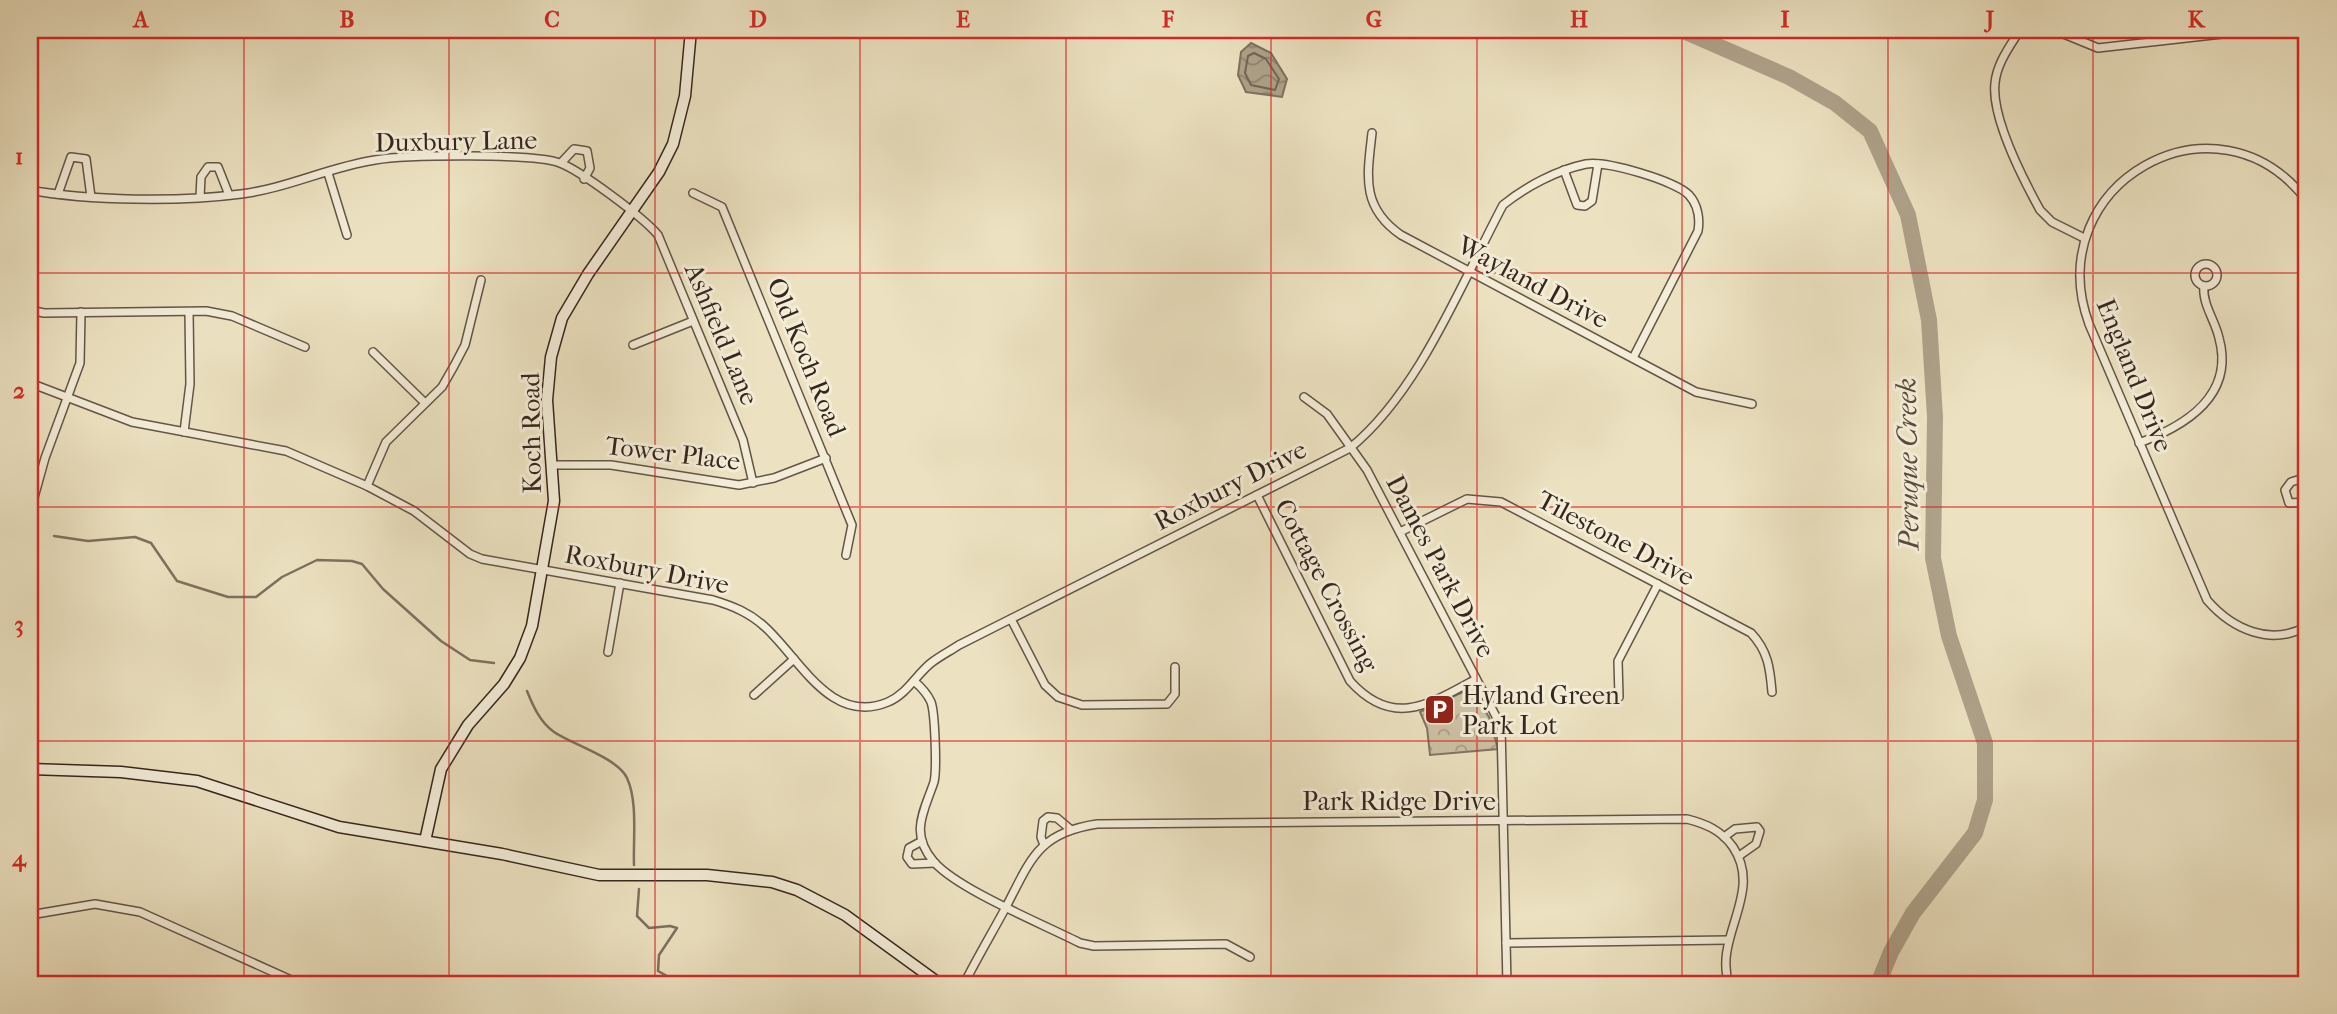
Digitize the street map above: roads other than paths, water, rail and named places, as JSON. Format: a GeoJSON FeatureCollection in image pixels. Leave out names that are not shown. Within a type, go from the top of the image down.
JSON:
{"type":"FeatureCollection","features":[{"type":"Feature","properties":{"kind":"main road","name":"Koch Road"},"geometry":{"type":"LineString","coordinates":[[425,841],[435,785],[449,754],[520,658],[532,626],[554,501],[547,400],[551,357],[562,317],[659,172],[673,144],[685,96],[691,30]]}},
{"type":"Feature","properties":{"kind":"main road"},"geometry":{"type":"LineString","coordinates":[[30,769],[121,772],[197,781],[339,827],[599,875],[707,875],[772,882],[797,890],[845,915],[940,984]]}},
{"type":"Feature","properties":{"kind":"street"},"geometry":{"type":"LineString","coordinates":[[2020,30],[1998,68],[1994,84],[1998,113],[2040,210],[2052,222],[2084,238]]}},
{"type":"Feature","properties":{"kind":"street"},"geometry":{"type":"LineString","coordinates":[[2054,30],[2098,48],[2257,30]]}},
{"type":"Feature","properties":{"kind":"street","name":"Wayland Drive"},"geometry":{"type":"LineString","coordinates":[[1372,133],[1368,187],[1373,205],[1383,221],[1401,235],[1696,392],[1752,404]]}},
{"type":"Feature","properties":{"kind":"street","name":"Duxbury Lane"},"geometry":{"type":"LineString","coordinates":[[561,163],[574,149],[587,151],[590,168],[584,179]]}},
{"type":"Feature","properties":{"kind":"street","name":"England Drive"},"geometry":{"type":"LineString","coordinates":[[2307,201],[2274,170],[2243,154],[2216,149],[2177,152],[2142,164],[2115,187],[2094,215],[2084,238],[2079,271],[2085,314],[2207,600],[2219,614],[2241,628],[2264,634],[2286,634],[2307,626]]}},
{"type":"Feature","properties":{"kind":"street"},"geometry":{"type":"LineString","coordinates":[[58,194],[66,165],[71,157],[79,156],[86,159],[92,197]]}},
{"type":"Feature","properties":{"kind":"street","name":"Duxbury Lane"},"geometry":{"type":"LineString","coordinates":[[30,190],[92,197],[200,197],[296,184],[376,160],[534,158],[561,163],[632,211]]}},
{"type":"Feature","properties":{"kind":"street"},"geometry":{"type":"LineString","coordinates":[[1564,170],[1577,205],[1585,206],[1592,201],[1598,164]]}},
{"type":"Feature","properties":{"kind":"street","name":"Roxbury Drive"},"geometry":{"type":"LineString","coordinates":[[30,383],[132,422],[277,448],[367,486],[431,522],[470,554],[713,600],[741,609],[763,625],[821,690],[838,702],[854,707],[874,707],[889,701],[946,653],[1350,448],[1373,429],[1409,382],[1503,205],[1516,194],[1564,170],[1598,164],[1676,186],[1689,195],[1699,219],[1693,242],[1633,358]]}},
{"type":"Feature","properties":{"kind":"street"},"geometry":{"type":"LineString","coordinates":[[200,197],[201,177],[208,167],[218,167],[229,195]]}},
{"type":"Feature","properties":{"kind":"street"},"geometry":{"type":"LineString","coordinates":[[328,173],[347,235]]}},
{"type":"Feature","properties":{"kind":"street","name":"Old Koch Road"},"geometry":{"type":"LineString","coordinates":[[693,193],[722,207],[852,525],[846,555]]}},
{"type":"Feature","properties":{"kind":"street","name":"Ashfield Lane"},"geometry":{"type":"LineString","coordinates":[[632,211],[658,235],[743,440],[753,484]]}},
{"type":"Feature","properties":{"kind":"street"},"geometry":{"type":"LineString","coordinates":[[367,486],[386,442],[442,387],[465,345],[481,279]]}},
{"type":"Feature","properties":{"kind":"street"},"geometry":{"type":"LineString","coordinates":[[2139,443],[2183,425],[2207,402],[2217,382],[2221,364],[2220,341],[2203,296],[2204,286]]}},
{"type":"Feature","properties":{"kind":"street"},"geometry":{"type":"LineString","coordinates":[[30,310],[189,312],[232,316],[304,347]]}},
{"type":"Feature","properties":{"kind":"street"},"geometry":{"type":"LineString","coordinates":[[30,512],[45,458],[80,363],[81,312]]}},
{"type":"Feature","properties":{"kind":"street"},"geometry":{"type":"LineString","coordinates":[[184,432],[190,384],[189,312]]}},
{"type":"Feature","properties":{"kind":"street"},"geometry":{"type":"LineString","coordinates":[[633,345],[693,321]]}},
{"type":"Feature","properties":{"kind":"street"},"geometry":{"type":"LineString","coordinates":[[373,352],[424,402]]}},
{"type":"Feature","properties":{"kind":"street","name":"Dames Park Drive"},"geometry":{"type":"LineString","coordinates":[[1304,397],[1327,414],[1367,470],[1501,726],[1507,984]]}},
{"type":"Feature","properties":{"kind":"street","name":"Tower Place"},"geometry":{"type":"LineString","coordinates":[[553,465],[611,465],[715,483],[753,484],[825,457]]}},
{"type":"Feature","properties":{"kind":"street"},"geometry":{"type":"LineString","coordinates":[[2307,477],[2291,482],[2285,490],[2285,497],[2289,503],[2307,502]]}},
{"type":"Feature","properties":{"kind":"street","name":"Cottage Crossing"},"geometry":{"type":"LineString","coordinates":[[1256,495],[1350,681],[1367,699],[1388,707],[1413,709],[1432,703],[1476,679]]}},
{"type":"Feature","properties":{"kind":"street","name":"Tilestone Drive"},"geometry":{"type":"LineString","coordinates":[[1400,532],[1467,499],[1484,498],[1501,502],[1751,633],[1762,644],[1769,662],[1772,692]]}},
{"type":"Feature","properties":{"kind":"street"},"geometry":{"type":"LineString","coordinates":[[608,653],[620,583]]}},
{"type":"Feature","properties":{"kind":"street"},"geometry":{"type":"LineString","coordinates":[[1619,697],[1618,661],[1658,584]]}},
{"type":"Feature","properties":{"kind":"street"},"geometry":{"type":"LineString","coordinates":[[1011,619],[1045,685],[1070,703],[1167,704],[1175,694],[1175,667]]}},
{"type":"Feature","properties":{"kind":"street"},"geometry":{"type":"LineString","coordinates":[[754,695],[794,659]]}},
{"type":"Feature","properties":{"kind":"street"},"geometry":{"type":"LineString","coordinates":[[914,681],[925,692],[932,707],[934,780],[921,816],[922,841],[935,863],[947,875],[1080,943],[1094,946],[1226,944],[1250,957]]}},
{"type":"Feature","properties":{"kind":"street","name":"Park Ridge Drive"},"geometry":{"type":"LineString","coordinates":[[1044,845],[1041,829],[1043,821],[1048,817],[1057,818],[1069,829]]}},
{"type":"Feature","properties":{"kind":"street","name":"Park Ridge Drive"},"geometry":{"type":"LineString","coordinates":[[964,984],[1024,869],[1044,845],[1069,829],[1097,824],[1687,819],[1709,825],[1724,837],[1739,856]]}},
{"type":"Feature","properties":{"kind":"street"},"geometry":{"type":"LineString","coordinates":[[1724,837],[1746,825],[1760,831],[1756,844],[1739,856],[1745,883],[1729,940],[1729,984]]}},
{"type":"Feature","properties":{"kind":"street"},"geometry":{"type":"LineString","coordinates":[[922,841],[909,848],[907,857],[912,864],[935,863]]}},
{"type":"Feature","properties":{"kind":"street"},"geometry":{"type":"LineString","coordinates":[[30,915],[94,904],[140,912],[300,984]]}},
{"type":"Feature","properties":{"kind":"street"},"geometry":{"type":"LineString","coordinates":[[1506,943],[1729,940]]}},
{"type":"Feature","properties":{"kind":"water"},"geometry":{"type":"Polygon","coordinates":[[[1251,43],[1271,53],[1287,79],[1282,97],[1246,92],[1238,75],[1241,52],[1251,43]]]}},
{"type":"Feature","properties":{"kind":"waterway","name":"Peruque Creek"},"geometry":{"type":"LineString","coordinates":[[1681,30],[1789,77],[1835,103],[1870,131],[1908,215],[1929,320],[1935,417],[1933,558],[1949,636],[1985,743],[1985,800],[1975,833],[1913,913],[1891,952],[1878,984]]}},
{"type":"Feature","properties":{"kind":"waterway"},"geometry":{"type":"LineString","coordinates":[[54,536],[88,541],[135,537],[151,543],[177,581],[228,597],[256,597],[282,577],[317,560],[352,561],[362,564],[383,589],[441,641],[470,660],[494,663]]}},
{"type":"Feature","properties":{"kind":"waterway"},"geometry":{"type":"LineString","coordinates":[[527,691],[549,728],[614,764],[627,778],[634,809],[634,865]]}},
{"type":"Feature","properties":{"kind":"waterway"},"geometry":{"type":"LineString","coordinates":[[639,889],[637,916],[649,928],[677,928],[659,955],[658,971],[676,981],[676,984]]}},
{"type":"Feature","properties":{"kind":"place","name":"Hyland Green Park Lot"},"geometry":{"type":"Point","coordinates":[1439,710]}}]}
